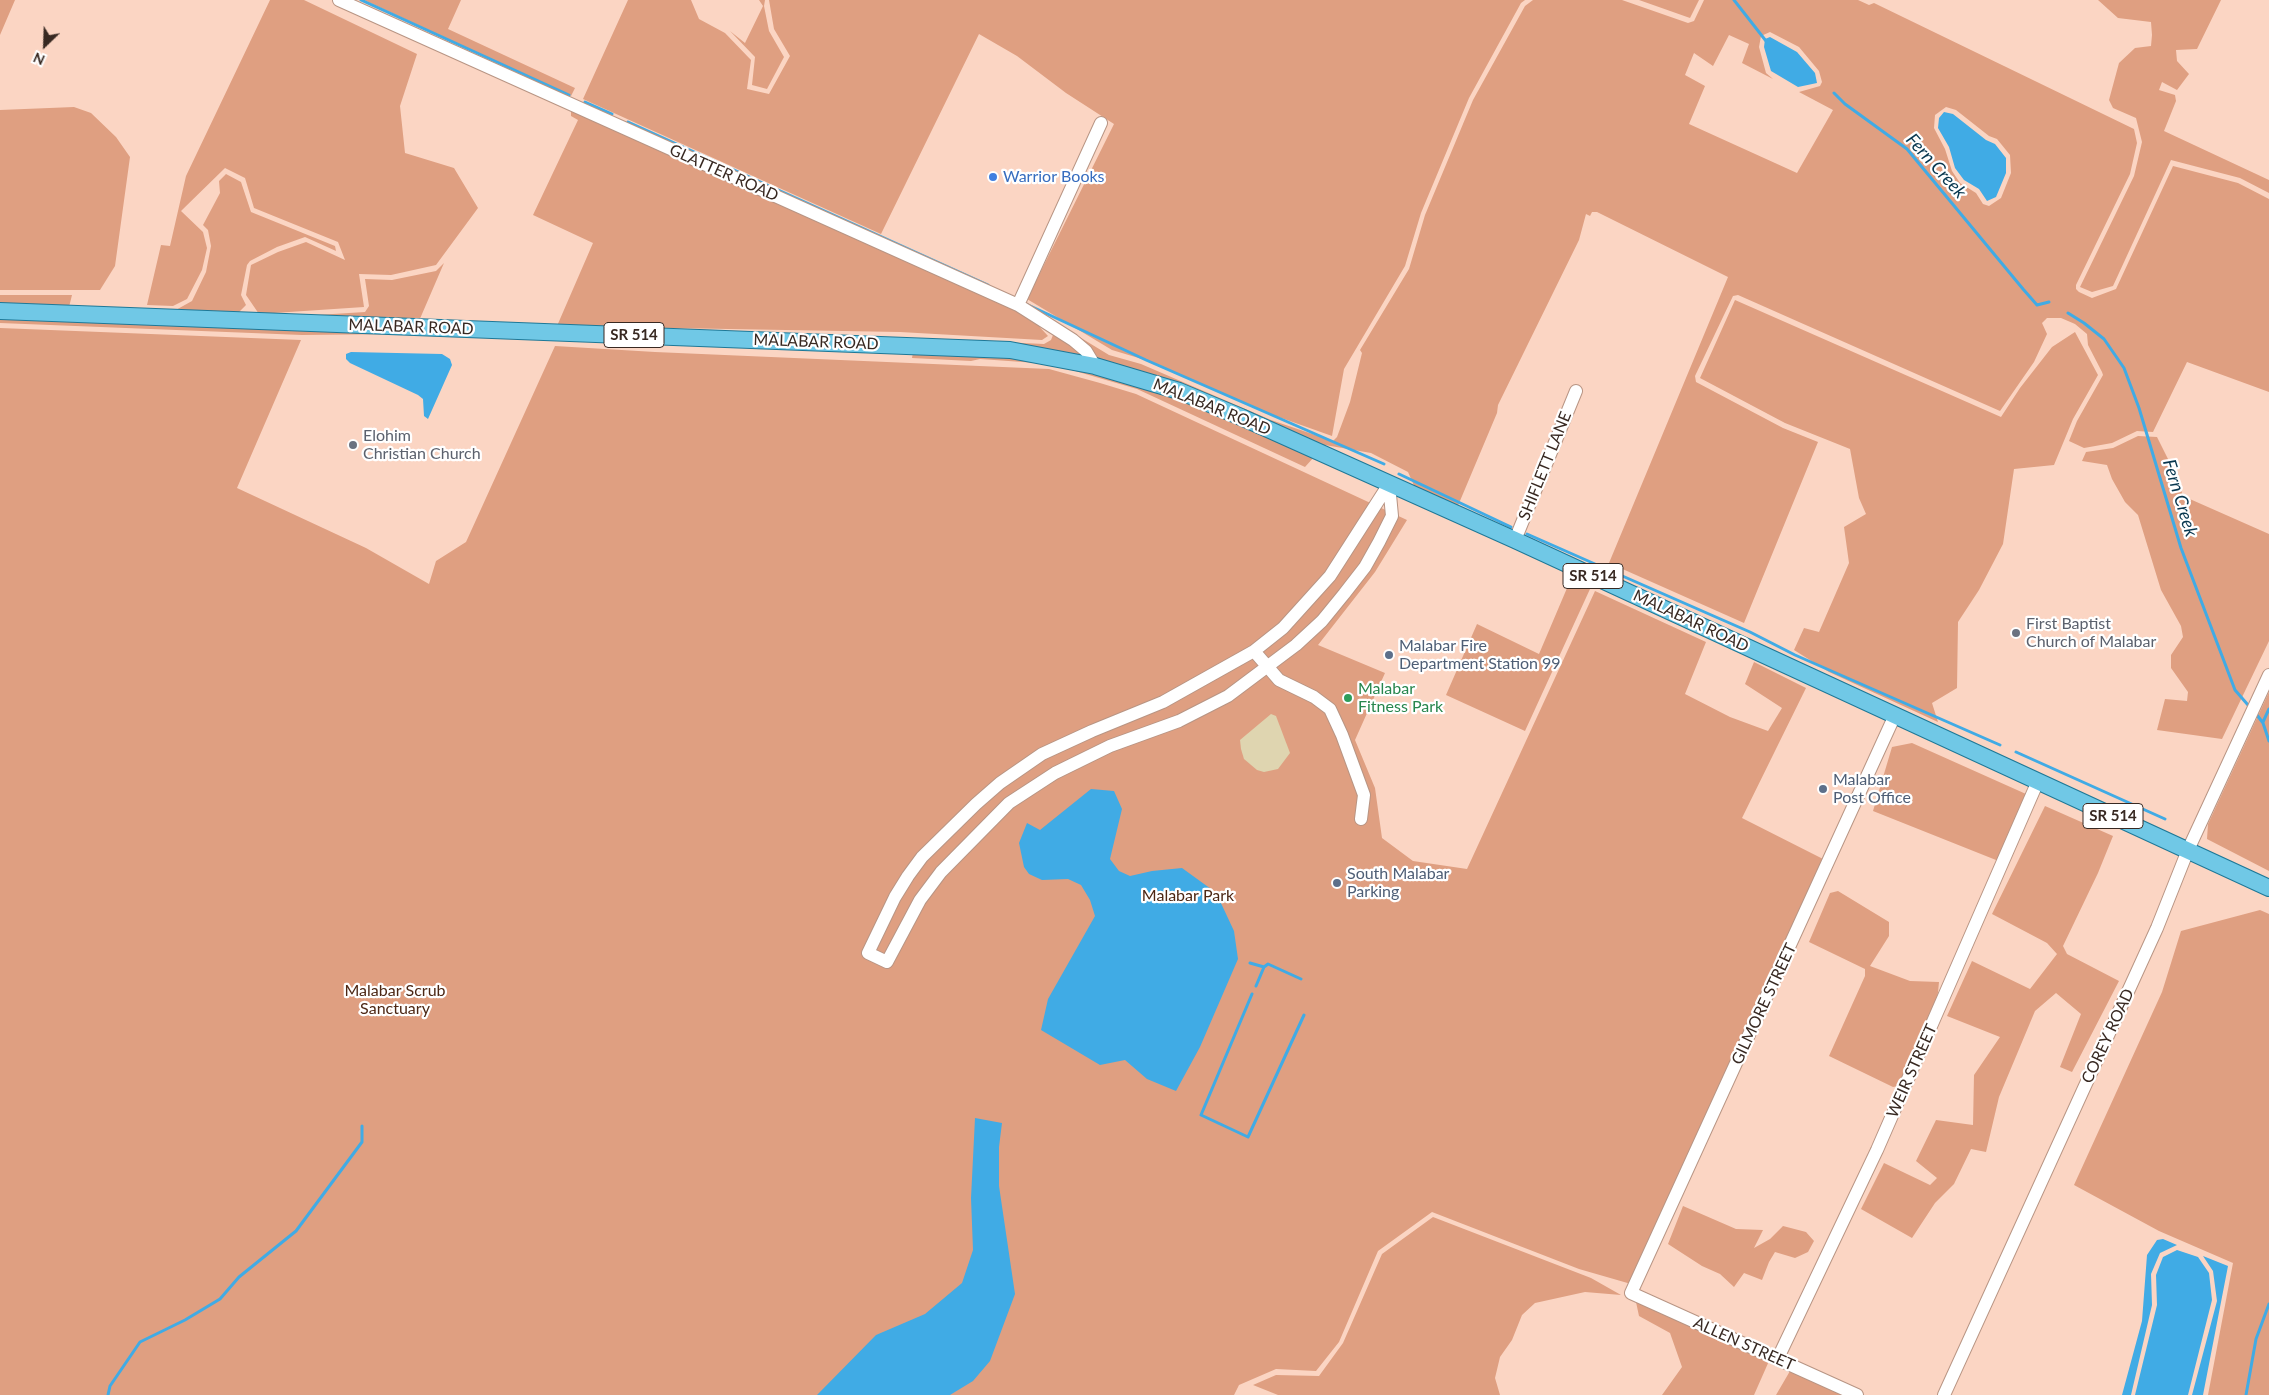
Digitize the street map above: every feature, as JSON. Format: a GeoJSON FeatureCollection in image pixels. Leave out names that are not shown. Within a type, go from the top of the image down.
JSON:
{"type":"FeatureCollection","features":[{"type":"Feature","properties":{"kind":"main road","name":"MALABAR ROAD"},"geometry":{"type":"LineString","coordinates":[[0,311],[1010,350],[1095,366],[1180,391],[1515,540],[2269,888]]}},
{"type":"Feature","properties":{"kind":"street","name":"GLATTER ROAD"},"geometry":{"type":"LineString","coordinates":[[339,0],[1018,305],[1073,340],[1086,351],[1095,366]]}},
{"type":"Feature","properties":{"kind":"street"},"geometry":{"type":"LineString","coordinates":[[1018,305],[1101,123]]}},
{"type":"Feature","properties":{"kind":"street","name":"SHIFLETT LANE"},"geometry":{"type":"LineString","coordinates":[[1515,540],[1576,391]]}},
{"type":"Feature","properties":{"kind":"street"},"geometry":{"type":"LineString","coordinates":[[1389,484],[1392,516],[1364,567],[1322,621],[1296,645],[1228,696],[1152,732],[1110,746],[1055,773],[1009,803],[941,872],[920,900],[887,962],[868,953],[895,897],[922,857],[976,804],[1000,783],[1042,754],[1163,702],[1254,651],[1283,628],[1330,576],[1389,484]]}},
{"type":"Feature","properties":{"kind":"street"},"geometry":{"type":"LineString","coordinates":[[1254,651],[1280,680],[1314,697],[1330,709],[1342,735],[1364,795],[1361,819]]}},
{"type":"Feature","properties":{"kind":"street","name":"COREY ROAD"},"geometry":{"type":"LineString","coordinates":[[1944,1395],[2157,928],[2188,850],[2269,675]]}},
{"type":"Feature","properties":{"kind":"street"},"geometry":{"type":"LineString","coordinates":[[1143,711],[1152,732]]}},
{"type":"Feature","properties":{"kind":"street","name":"GILMORE STREET"},"geometry":{"type":"LineString","coordinates":[[1631,1293],[1895,715]]}},
{"type":"Feature","properties":{"kind":"street","name":"WEIR STREET"},"geometry":{"type":"LineString","coordinates":[[1778,1358],[1877,1150],[2038,781]]}},
{"type":"Feature","properties":{"kind":"street"},"geometry":{"type":"LineString","coordinates":[[1000,783],[1009,803]]}},
{"type":"Feature","properties":{"kind":"street","name":"ALLEN STREET"},"geometry":{"type":"LineString","coordinates":[[1631,1293],[1857,1395]]}},
{"type":"Feature","properties":{"kind":"green space"},"geometry":{"type":"Polygon","coordinates":[[[0,0],[15,0],[0,35],[0,0]]]}},
{"type":"Feature","properties":{"kind":"green space"},"geometry":{"type":"Polygon","coordinates":[[[270,0],[304,0],[417,54],[400,106],[405,153],[454,168],[478,208],[436,265],[391,275],[359,274],[364,307],[259,314],[246,295],[251,265],[278,252],[306,242],[345,260],[338,242],[254,208],[245,178],[225,168],[181,211],[203,232],[207,248],[202,270],[187,299],[173,306],[147,305],[161,245],[170,246],[186,176],[270,0]]]}},
{"type":"Feature","properties":{"kind":"green space"},"geometry":{"type":"Polygon","coordinates":[[[364,0],[461,0],[448,29],[575,88],[571,96],[364,0]]]}},
{"type":"Feature","properties":{"kind":"green space"},"geometry":{"type":"Polygon","coordinates":[[[628,0],[691,0],[699,19],[725,33],[751,60],[747,89],[769,94],[790,56],[774,29],[769,0],[1525,0],[1521,3],[1469,98],[1421,213],[1405,266],[1344,369],[1332,436],[1273,415],[1142,359],[1112,350],[1027,299],[1114,124],[1066,93],[1017,56],[979,34],[881,234],[583,99],[628,0]]]}},
{"type":"Feature","properties":{"kind":"green space"},"geometry":{"type":"Polygon","coordinates":[[[759,0],[765,0],[764,6],[769,31],[784,57],[767,89],[752,85],[755,57],[730,31],[745,43],[763,6],[759,0]]]}},
{"type":"Feature","properties":{"kind":"green space"},"geometry":{"type":"Polygon","coordinates":[[[1533,0],[1622,0],[1688,23],[1694,21],[1704,0],[1858,0],[1869,5],[1874,3],[2134,129],[2137,143],[2130,174],[2076,285],[2076,289],[2079,292],[2092,298],[2116,289],[2173,166],[2238,183],[2269,199],[2269,392],[2187,362],[2153,432],[2137,431],[2112,443],[2084,448],[2069,441],[2077,421],[2103,375],[2088,345],[2087,334],[2075,324],[2061,318],[2047,318],[2042,323],[2047,334],[2034,362],[2000,411],[1738,295],[1733,296],[1695,376],[1696,382],[1783,428],[1818,442],[1744,623],[1609,563],[1728,277],[1597,212],[1592,212],[1590,216],[1586,214],[1579,240],[1498,405],[1497,413],[1457,508],[1416,490],[1408,472],[1371,453],[1325,445],[1323,447],[1182,385],[916,338],[1044,344],[1051,340],[1053,335],[1027,305],[1109,355],[1141,364],[1271,420],[1333,441],[1337,437],[1350,402],[1362,353],[1360,350],[1409,269],[1425,215],[1473,100],[1525,6],[1533,0]],[[1770,32],[1761,36],[1759,47],[1766,73],[1773,79],[1742,63],[1749,44],[1729,35],[1713,66],[1694,53],[1685,75],[1705,86],[1689,124],[1797,173],[1833,110],[1799,92],[1820,86],[1822,82],[1819,71],[1799,47],[1770,32]],[[1946,107],[1935,115],[1934,128],[1945,149],[1952,171],[1960,183],[1976,193],[1983,204],[1989,206],[2001,198],[2011,173],[2010,155],[1997,139],[1989,136],[1956,110],[1946,107]]]}},
{"type":"Feature","properties":{"kind":"green space"},"geometry":{"type":"Polygon","coordinates":[[[1639,0],[1699,0],[1690,18],[1639,0]]]}},
{"type":"Feature","properties":{"kind":"green space"},"geometry":{"type":"Polygon","coordinates":[[[2098,0],[2221,0],[2197,49],[2176,50],[2177,61],[2189,74],[2177,90],[2162,82],[2159,90],[2175,95],[2176,101],[2164,131],[2269,180],[2269,193],[2240,178],[2171,160],[2113,286],[2092,292],[2080,287],[2134,176],[2142,142],[2136,118],[2113,108],[2109,100],[2119,63],[2135,48],[2151,46],[2152,35],[2151,22],[2118,18],[2098,0]]]}},
{"type":"Feature","properties":{"kind":"green space"},"geometry":{"type":"Polygon","coordinates":[[[74,107],[91,113],[116,137],[130,157],[115,266],[100,290],[0,290],[0,110],[74,107]]]}},
{"type":"Feature","properties":{"kind":"green space"},"geometry":{"type":"Polygon","coordinates":[[[571,110],[1015,309],[1036,323],[1048,336],[1042,340],[900,332],[557,326],[593,243],[533,215],[578,120],[571,116],[571,110]]]}},
{"type":"Feature","properties":{"kind":"green space"},"geometry":{"type":"Polygon","coordinates":[[[226,174],[241,182],[251,212],[335,246],[336,251],[305,237],[277,247],[250,261],[247,265],[241,295],[246,305],[237,314],[174,311],[192,301],[206,272],[211,246],[208,230],[203,225],[220,193],[219,181],[226,174]]]}},
{"type":"Feature","properties":{"kind":"green space"},"geometry":{"type":"Polygon","coordinates":[[[444,263],[419,321],[301,316],[365,312],[369,306],[365,279],[392,280],[436,271],[444,263]]]}},
{"type":"Feature","properties":{"kind":"green space"},"geometry":{"type":"Polygon","coordinates":[[[0,295],[72,295],[69,307],[0,305],[0,295]]]}},
{"type":"Feature","properties":{"kind":"green space"},"geometry":{"type":"Polygon","coordinates":[[[1735,300],[2001,417],[2020,388],[2052,347],[2075,332],[2098,375],[2073,419],[2054,465],[2014,469],[2003,544],[1979,590],[1958,622],[1957,688],[1932,703],[1938,722],[1829,672],[1794,650],[1804,628],[1819,632],[1849,563],[1844,527],[1866,514],[1859,498],[1850,449],[1785,423],[1700,378],[1735,300]]]}},
{"type":"Feature","properties":{"kind":"green space"},"geometry":{"type":"Polygon","coordinates":[[[0,317],[397,334],[302,335],[0,323],[0,317]]]}},
{"type":"Feature","properties":{"kind":"green space","name":"Malabar Scrub Sanctuary"},"geometry":{"type":"Polygon","coordinates":[[[0,328],[301,340],[237,488],[366,548],[429,584],[436,561],[466,542],[555,346],[1049,369],[1100,383],[1136,394],[1407,520],[1375,572],[1318,645],[1385,673],[1355,740],[1375,788],[1382,838],[1413,861],[1467,869],[1595,591],[1706,642],[1685,694],[1730,717],[1768,731],[1782,708],[1745,684],[1754,662],[1806,688],[1742,818],[1825,860],[1631,1284],[1579,1269],[1432,1212],[1378,1251],[1339,1342],[1316,1371],[1276,1369],[1239,1385],[1234,1395],[0,1395],[0,328]]]}},
{"type":"Feature","properties":{"kind":"green space"},"geometry":{"type":"Polygon","coordinates":[[[913,352],[1009,356],[1094,372],[1177,397],[1314,457],[1305,467],[1137,389],[1051,364],[980,359],[971,361],[912,358],[913,352]]]}},
{"type":"Feature","properties":{"kind":"green space"},"geometry":{"type":"Polygon","coordinates":[[[2138,436],[2157,437],[2177,477],[2183,496],[2269,534],[2269,641],[2222,739],[2157,730],[2165,699],[2187,701],[2188,692],[2171,668],[2171,655],[2183,637],[2181,626],[2161,590],[2138,515],[2125,502],[2112,479],[2107,465],[2082,461],[2086,452],[2113,448],[2138,436]]]}},
{"type":"Feature","properties":{"kind":"green space"},"geometry":{"type":"Polygon","coordinates":[[[1573,574],[1606,591],[1595,586],[1590,589],[1525,731],[1446,695],[1477,624],[1539,654],[1573,574]]]}},
{"type":"Feature","properties":{"kind":"green space"},"geometry":{"type":"Polygon","coordinates":[[[2269,692],[2269,871],[2207,839],[2208,824],[2269,692]]]}},
{"type":"Feature","properties":{"kind":"green space"},"geometry":{"type":"Polygon","coordinates":[[[1912,743],[2026,794],[2001,862],[1873,811],[1892,747],[1912,743]]]}},
{"type":"Feature","properties":{"kind":"green space"},"geometry":{"type":"Polygon","coordinates":[[[2045,806],[2113,836],[2098,873],[2063,946],[2067,954],[2119,981],[2072,1072],[2060,1067],[2081,1014],[2056,993],[2035,1011],[1999,1097],[1986,1152],[1971,1149],[1954,1184],[1935,1203],[1912,1238],[1861,1209],[1884,1163],[1930,1185],[1937,1178],[1916,1161],[1936,1120],[1973,1125],[1974,1075],[2000,1037],[1947,1016],[1972,961],[2030,989],[2057,954],[2047,943],[1992,914],[2045,806]]]}},
{"type":"Feature","properties":{"kind":"green space"},"geometry":{"type":"Polygon","coordinates":[[[1838,891],[1889,922],[1889,936],[1870,966],[1910,981],[1939,982],[1937,1002],[1899,1086],[1893,1087],[1829,1056],[1865,976],[1865,969],[1809,942],[1830,893],[1838,891]]]}},
{"type":"Feature","properties":{"kind":"green space"},"geometry":{"type":"Polygon","coordinates":[[[2260,910],[2269,914],[2269,1395],[2208,1395],[2233,1263],[2159,1231],[2074,1185],[2162,992],[2181,931],[2260,910]]]}},
{"type":"Feature","properties":{"kind":"green space"},"geometry":{"type":"Polygon","coordinates":[[[1683,1206],[1736,1229],[1763,1230],[1754,1248],[1770,1239],[1783,1226],[1806,1232],[1814,1241],[1808,1252],[1795,1258],[1775,1252],[1762,1280],[1744,1273],[1734,1287],[1720,1274],[1702,1266],[1668,1244],[1683,1206]]]}},
{"type":"Feature","properties":{"kind":"green space"},"geometry":{"type":"Polygon","coordinates":[[[1433,1217],[1591,1278],[1621,1295],[1585,1292],[1535,1303],[1522,1315],[1512,1340],[1500,1357],[1495,1378],[1500,1395],[1278,1395],[1253,1385],[1276,1375],[1319,1376],[1343,1343],[1382,1254],[1433,1217]]]}},
{"type":"Feature","properties":{"kind":"green space"},"geometry":{"type":"Polygon","coordinates":[[[1636,1302],[1769,1361],[1754,1395],[1662,1395],[1682,1367],[1670,1333],[1639,1316],[1636,1302]]]}},
{"type":"Feature","properties":{"kind":"green space"},"geometry":{"type":"Polygon","coordinates":[[[1790,1371],[1842,1395],[1776,1395],[1790,1371]]]}},
{"type":"Feature","properties":{"kind":"sand"},"geometry":{"type":"Polygon","coordinates":[[[1271,714],[1276,716],[1290,753],[1278,769],[1264,772],[1257,770],[1244,759],[1240,740],[1271,714]]]}},
{"type":"Feature","properties":{"kind":"water"},"geometry":{"type":"Polygon","coordinates":[[[1770,37],[1797,52],[1815,73],[1817,83],[1798,87],[1771,71],[1764,47],[1765,39],[1770,37]]]}},
{"type":"Feature","properties":{"kind":"water"},"geometry":{"type":"Polygon","coordinates":[[[1944,112],[1953,114],[1986,140],[1995,144],[2006,158],[2006,173],[1996,197],[1987,201],[1979,189],[1964,180],[1955,168],[1949,147],[1938,128],[1939,118],[1944,112]]]}},
{"type":"Feature","properties":{"kind":"water"},"geometry":{"type":"Polygon","coordinates":[[[351,352],[442,354],[450,359],[452,365],[428,419],[424,416],[423,399],[350,363],[346,359],[346,354],[351,352]]]}},
{"type":"Feature","properties":{"kind":"water"},"geometry":{"type":"Polygon","coordinates":[[[1091,789],[1114,791],[1122,809],[1110,859],[1119,871],[1130,876],[1152,871],[1182,868],[1211,889],[1220,901],[1234,931],[1238,959],[1200,1047],[1176,1091],[1147,1079],[1125,1060],[1100,1065],[1041,1030],[1048,999],[1095,916],[1090,900],[1081,885],[1068,879],[1042,880],[1029,874],[1024,867],[1019,843],[1027,823],[1040,830],[1091,789]]]}},
{"type":"Feature","properties":{"kind":"water"},"geometry":{"type":"Polygon","coordinates":[[[975,1118],[1002,1123],[999,1147],[999,1186],[1015,1294],[990,1361],[973,1381],[950,1395],[817,1395],[876,1335],[925,1314],[962,1283],[973,1250],[971,1198],[975,1118]]]}},
{"type":"Feature","properties":{"kind":"water"},"geometry":{"type":"Polygon","coordinates":[[[2163,1239],[2177,1245],[2160,1253],[2151,1274],[2152,1305],[2131,1395],[2122,1395],[2142,1321],[2147,1255],[2157,1240],[2163,1239]]]}},
{"type":"Feature","properties":{"kind":"water"},"geometry":{"type":"Polygon","coordinates":[[[2177,1250],[2198,1257],[2209,1273],[2212,1300],[2188,1395],[2135,1395],[2157,1305],[2156,1275],[2163,1257],[2177,1250]]]}},
{"type":"Feature","properties":{"kind":"water"},"geometry":{"type":"Polygon","coordinates":[[[2203,1256],[2228,1266],[2203,1395],[2192,1395],[2217,1301],[2213,1271],[2203,1256]]]}},
{"type":"Feature","properties":{"kind":"waterway"},"geometry":{"type":"LineString","coordinates":[[361,0],[569,95]]}},
{"type":"Feature","properties":{"kind":"waterway","name":"Fern Creek"},"geometry":{"type":"LineString","coordinates":[[1734,0],[1766,41]]}},
{"type":"Feature","properties":{"kind":"waterway","name":"Fern Creek"},"geometry":{"type":"LineString","coordinates":[[1834,93],[1845,104],[1907,149],[2037,305],[2049,302]]}},
{"type":"Feature","properties":{"kind":"waterway"},"geometry":{"type":"LineString","coordinates":[[585,102],[612,114]]}},
{"type":"Feature","properties":{"kind":"waterway"},"geometry":{"type":"LineString","coordinates":[[628,122],[988,285]]}},
{"type":"Feature","properties":{"kind":"waterway"},"geometry":{"type":"LineString","coordinates":[[1026,304],[1146,360],[1384,464]]}},
{"type":"Feature","properties":{"kind":"waterway","name":"Fern Creek"},"geometry":{"type":"LineString","coordinates":[[2068,313],[2104,339],[2124,368],[2139,408],[2181,548],[2235,690],[2248,705]]}},
{"type":"Feature","properties":{"kind":"waterway"},"geometry":{"type":"LineString","coordinates":[[1399,474],[1511,527]]}},
{"type":"Feature","properties":{"kind":"waterway"},"geometry":{"type":"LineString","coordinates":[[1527,534],[1595,564]]}},
{"type":"Feature","properties":{"kind":"waterway"},"geometry":{"type":"LineString","coordinates":[[1611,571],[1750,632],[1795,655],[2000,745]]}},
{"type":"Feature","properties":{"kind":"waterway"},"geometry":{"type":"LineString","coordinates":[[2263,722],[2269,709]]}},
{"type":"Feature","properties":{"kind":"waterway","name":"Fern Creek"},"geometry":{"type":"LineString","coordinates":[[2257,715],[2263,723],[2269,741]]}},
{"type":"Feature","properties":{"kind":"waterway"},"geometry":{"type":"LineString","coordinates":[[2016,752],[2165,819]]}},
{"type":"Feature","properties":{"kind":"waterway"},"geometry":{"type":"LineString","coordinates":[[1250,963],[1264,967]]}},
{"type":"Feature","properties":{"kind":"waterway"},"geometry":{"type":"LineString","coordinates":[[1256,986],[1264,967],[1268,964],[1301,979]]}},
{"type":"Feature","properties":{"kind":"waterway"},"geometry":{"type":"LineString","coordinates":[[1252,994],[1201,1115],[1248,1137],[1304,1015]]}},
{"type":"Feature","properties":{"kind":"waterway"},"geometry":{"type":"LineString","coordinates":[[108,1395],[110,1386],[140,1342],[185,1320],[220,1299],[239,1277],[296,1231],[362,1142],[362,1126]]}},
{"type":"Feature","properties":{"kind":"waterway","name":"Fern Creek"},"geometry":{"type":"LineString","coordinates":[[2246,1395],[2256,1339],[2269,1304]]}},
{"type":"Feature","properties":{"kind":"place","name":"Warrior Books"},"geometry":{"type":"Point","coordinates":[993,177]}},
{"type":"Feature","properties":{"kind":"place","name":"Elohim Christian Church"},"geometry":{"type":"Point","coordinates":[353,445]}},
{"type":"Feature","properties":{"kind":"place","name":"First Baptist Church of Malabar"},"geometry":{"type":"Point","coordinates":[2016,633]}},
{"type":"Feature","properties":{"kind":"place","name":"Malabar Fire Department Station 99"},"geometry":{"type":"Point","coordinates":[1389,655]}},
{"type":"Feature","properties":{"kind":"place","name":"Malabar Fitness Park"},"geometry":{"type":"Point","coordinates":[1348,698]}},
{"type":"Feature","properties":{"kind":"place","name":"Malabar Post Office"},"geometry":{"type":"Point","coordinates":[1823,789]}},
{"type":"Feature","properties":{"kind":"place","name":"South Malabar Parking"},"geometry":{"type":"Point","coordinates":[1337,883]}},
{"type":"Feature","properties":{"kind":"park label","name":"Malabar Park"},"geometry":{"type":"Point","coordinates":[1188,896]}}]}
